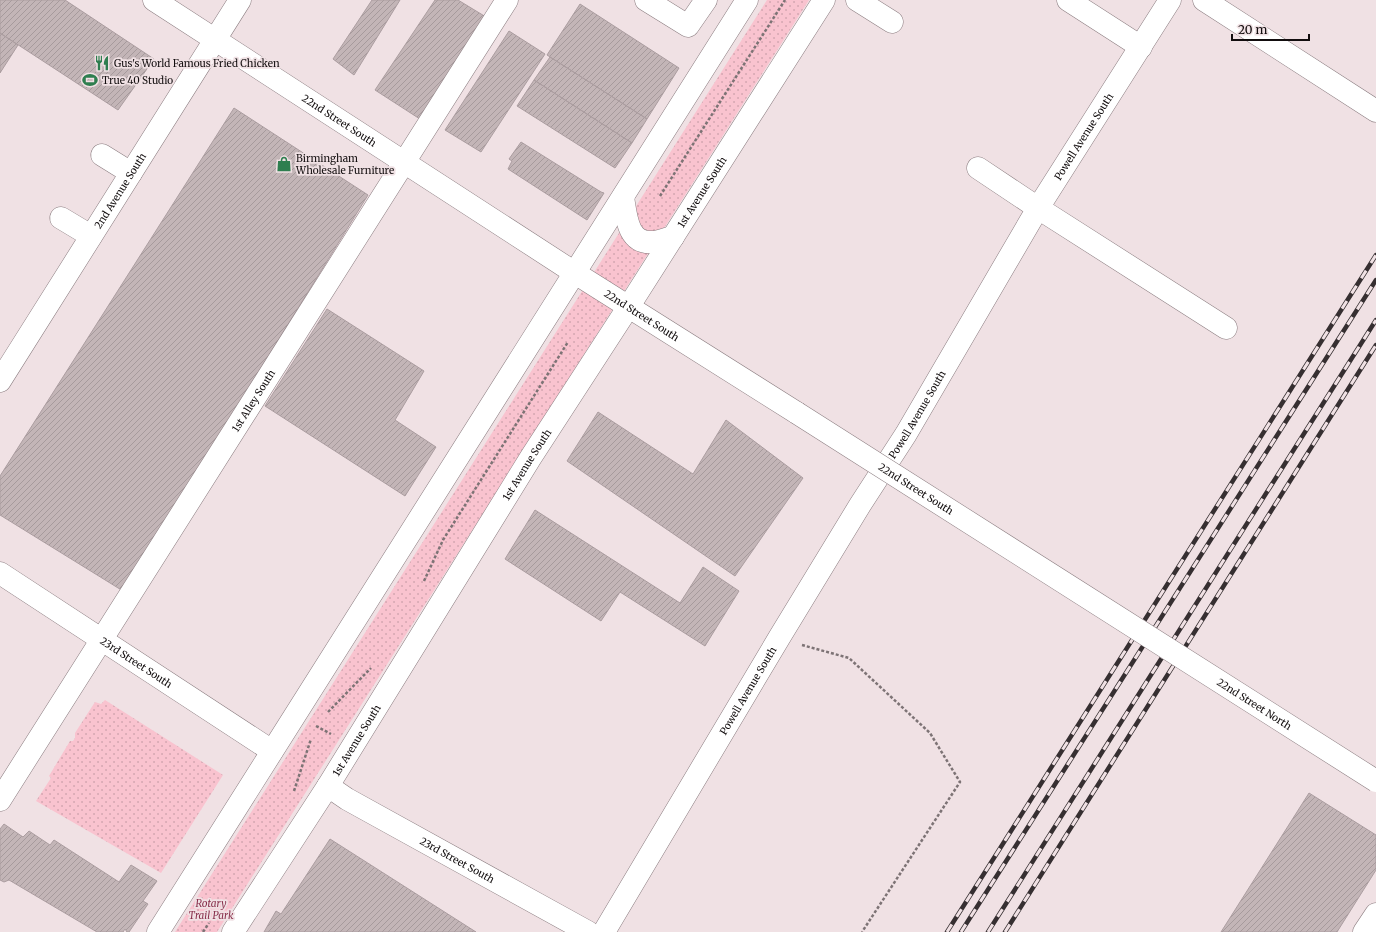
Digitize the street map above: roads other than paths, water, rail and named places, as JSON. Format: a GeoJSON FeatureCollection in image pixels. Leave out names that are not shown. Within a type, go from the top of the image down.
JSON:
{"type":"FeatureCollection","features":[{"type":"Feature","properties":{"kind":"street","name":"22nd Street South"},"geometry":{"type":"LineString","coordinates":[[154,0],[575,273],[1132,627]]}},
{"type":"Feature","properties":{"kind":"street","name":"2nd Avenue South"},"geometry":{"type":"LineString","coordinates":[[0,381],[240,0]]}},
{"type":"Feature","properties":{"kind":"street","name":"1st Alley South"},"geometry":{"type":"LineString","coordinates":[[0,800],[101,638],[507,0]]}},
{"type":"Feature","properties":{"kind":"street"},"geometry":{"type":"LineString","coordinates":[[646,0],[688,26],[706,0]]}},
{"type":"Feature","properties":{"kind":"street"},"geometry":{"type":"LineString","coordinates":[[158,932],[746,0]]}},
{"type":"Feature","properties":{"kind":"street","name":"1st Avenue South"},"geometry":{"type":"LineString","coordinates":[[233,932],[328,786],[531,457],[824,0]]}},
{"type":"Feature","properties":{"kind":"street"},"geometry":{"type":"LineString","coordinates":[[857,0],[892,22]]}},
{"type":"Feature","properties":{"kind":"street"},"geometry":{"type":"LineString","coordinates":[[1068,0],[1141,47]]}},
{"type":"Feature","properties":{"kind":"street","name":"Powell Avenue South"},"geometry":{"type":"LineString","coordinates":[[604,932],[779,638],[860,505],[906,434],[1038,208],[1170,0]]}},
{"type":"Feature","properties":{"kind":"street"},"geometry":{"type":"LineString","coordinates":[[1204,0],[1376,111]]}},
{"type":"Feature","properties":{"kind":"street"},"geometry":{"type":"LineString","coordinates":[[102,155],[131,174]]}},
{"type":"Feature","properties":{"kind":"street"},"geometry":{"type":"LineString","coordinates":[[978,168],[1226,328]]}},
{"type":"Feature","properties":{"kind":"street"},"geometry":{"type":"LineString","coordinates":[[623,197],[629,227],[638,239],[651,242],[673,237]]}},
{"type":"Feature","properties":{"kind":"street"},"geometry":{"type":"LineString","coordinates":[[61,218],[91,236]]}},
{"type":"Feature","properties":{"kind":"street","name":"23rd Street South"},"geometry":{"type":"LineString","coordinates":[[0,573],[272,751]]}},
{"type":"Feature","properties":{"kind":"street","name":"22nd Street North"},"geometry":{"type":"LineString","coordinates":[[1132,627],[1376,781]]}},
{"type":"Feature","properties":{"kind":"street","name":"23rd Street South"},"geometry":{"type":"LineString","coordinates":[[328,786],[347,799],[588,932]]}},
{"type":"Feature","properties":{"kind":"street"},"geometry":{"type":"LineString","coordinates":[[1364,932],[1376,914]]}},
{"type":"Feature","properties":{"kind":"railway"},"geometry":{"type":"LineString","coordinates":[[947,932],[1376,255]]}},
{"type":"Feature","properties":{"kind":"railway"},"geometry":{"type":"LineString","coordinates":[[961,932],[1376,280]]}},
{"type":"Feature","properties":{"kind":"railway"},"geometry":{"type":"LineString","coordinates":[[988,932],[1376,320]]}},
{"type":"Feature","properties":{"kind":"railway"},"geometry":{"type":"LineString","coordinates":[[1005,932],[1376,345]]}},
{"type":"Feature","properties":{"kind":"place","name":"Gus's World Famous Fried Chicken"},"geometry":{"type":"Point","coordinates":[102,63]}},
{"type":"Feature","properties":{"kind":"place","name":"True 40 Studio"},"geometry":{"type":"Point","coordinates":[90,80]}},
{"type":"Feature","properties":{"kind":"place","name":"Birmingham Wholesale Furniture"},"geometry":{"type":"Point","coordinates":[284,164]}},
{"type":"Feature","properties":{"kind":"park label","name":"Rotary Trail Park"},"geometry":{"type":"Point","coordinates":[211,908]}}]}
